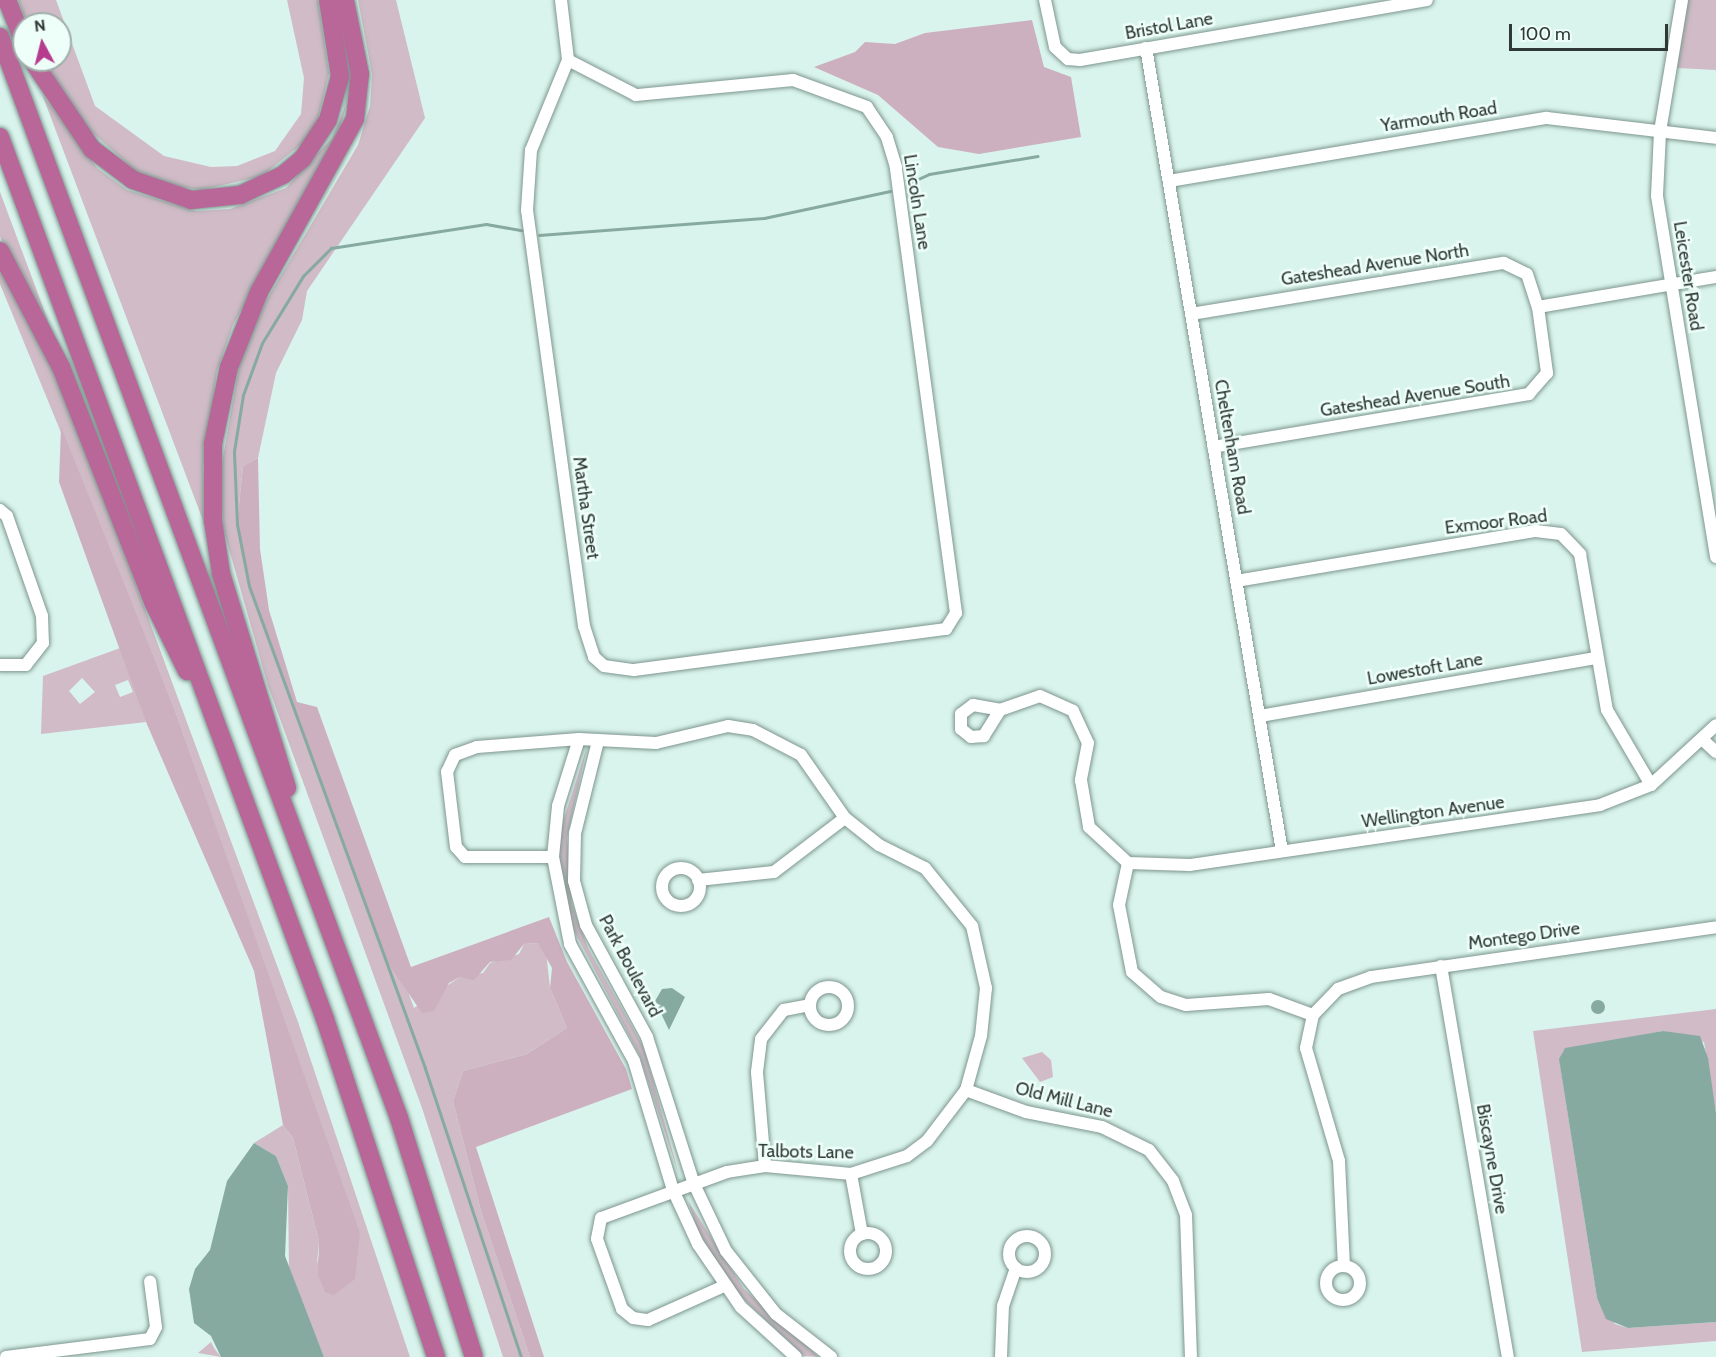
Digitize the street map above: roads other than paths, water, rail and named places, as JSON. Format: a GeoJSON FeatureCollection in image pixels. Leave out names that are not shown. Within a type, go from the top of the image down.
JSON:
{"type":"FeatureCollection","features":[{"type":"Feature","properties":{"kind":"highway"},"geometry":{"type":"LineString","coordinates":[[6,0],[12,14]]}},
{"type":"Feature","properties":{"kind":"highway"},"geometry":{"type":"LineString","coordinates":[[40,72],[72,124],[109,163],[161,194],[190,200],[229,198],[283,175],[303,158],[328,120],[340,76],[328,0]]}},
{"type":"Feature","properties":{"kind":"highway"},"geometry":{"type":"LineString","coordinates":[[318,902],[221,573],[213,521],[213,444],[229,367],[259,292],[355,119],[360,74],[345,0]]}},
{"type":"Feature","properties":{"kind":"highway"},"geometry":{"type":"LineString","coordinates":[[0,37],[399,1118],[474,1357]]}},
{"type":"Feature","properties":{"kind":"highway"},"geometry":{"type":"LineString","coordinates":[[0,137],[216,729],[329,1030],[436,1357]]}},
{"type":"Feature","properties":{"kind":"highway"},"geometry":{"type":"LineString","coordinates":[[0,251],[61,367],[154,604],[216,729]]}},
{"type":"Feature","properties":{"kind":"street","name":"Martha Street"},"geometry":{"type":"LineString","coordinates":[[561,0],[568,60],[531,150],[527,210],[584,626],[594,657],[604,666],[634,670],[933,633],[954,620]]}},
{"type":"Feature","properties":{"kind":"street","name":"Bristol Lane"},"geometry":{"type":"LineString","coordinates":[[1045,0],[1059,54],[1080,60],[1428,0]]}},
{"type":"Feature","properties":{"kind":"street","name":"Leicester Road"},"geometry":{"type":"LineString","coordinates":[[1682,0],[1660,132],[1657,196],[1716,557]]}},
{"type":"Feature","properties":{"kind":"street","name":"Cheltenham Road"},"geometry":{"type":"LineString","coordinates":[[1146,48],[1282,851]]}},
{"type":"Feature","properties":{"kind":"street","name":"Lincoln Lane"},"geometry":{"type":"LineString","coordinates":[[568,60],[636,94],[793,80],[867,107],[886,137],[896,168],[954,620]]}},
{"type":"Feature","properties":{"kind":"street","name":"Yarmouth Road"},"geometry":{"type":"LineString","coordinates":[[1168,181],[1547,118],[1716,138]]}},
{"type":"Feature","properties":{"kind":"street","name":"Gateshead Avenue North"},"geometry":{"type":"LineString","coordinates":[[1191,314],[1504,263],[1527,274],[1538,307]]}},
{"type":"Feature","properties":{"kind":"street"},"geometry":{"type":"LineString","coordinates":[[1538,307],[1716,277]]}},
{"type":"Feature","properties":{"kind":"street","name":"Gateshead Avenue South"},"geometry":{"type":"LineString","coordinates":[[1213,447],[1529,394],[1546,373],[1538,307]]}},
{"type":"Feature","properties":{"kind":"street"},"geometry":{"type":"LineString","coordinates":[[0,510],[7,516],[42,616],[43,644],[26,665],[0,666]]}},
{"type":"Feature","properties":{"kind":"street","name":"Exmoor Road"},"geometry":{"type":"LineString","coordinates":[[1236,580],[1553,531],[1569,538],[1580,554],[1607,710],[1651,785]]}},
{"type":"Feature","properties":{"kind":"street","name":"Lowestoft Lane"},"geometry":{"type":"LineString","coordinates":[[1260,716],[1597,658]]}},
{"type":"Feature","properties":{"kind":"street"},"geometry":{"type":"LineString","coordinates":[[1000,710],[1040,696],[1073,711],[1088,743],[1081,780],[1089,827],[1128,863],[1119,904],[1122,932],[1132,972],[1146,986],[1186,1005],[1269,999],[1313,1015],[1306,1048],[1339,1161],[1344,1266]]}},
{"type":"Feature","properties":{"kind":"street","name":"Wellington Avenue"},"geometry":{"type":"LineString","coordinates":[[1128,863],[1168,867],[1586,808],[1651,785],[1716,725]]}},
{"type":"Feature","properties":{"kind":"street","name":"Talbots Lane"},"geometry":{"type":"LineString","coordinates":[[598,741],[656,743],[728,726],[768,733],[801,755],[845,818],[879,845],[925,868],[972,926],[986,988],[981,1036],[966,1090],[927,1142],[907,1156],[851,1174],[765,1166],[694,1184],[607,1214],[597,1227],[622,1309],[633,1318],[648,1320],[724,1286]]}},
{"type":"Feature","properties":{"kind":"street"},"geometry":{"type":"LineString","coordinates":[[553,857],[465,857],[456,847],[448,763],[477,747],[579,738],[598,741]]}},
{"type":"Feature","properties":{"kind":"street"},"geometry":{"type":"LineString","coordinates":[[579,738],[558,807],[553,857],[570,944],[634,1061],[673,1190],[724,1286],[795,1357]]}},
{"type":"Feature","properties":{"kind":"street"},"geometry":{"type":"LineString","coordinates":[[1702,739],[1716,752]]}},
{"type":"Feature","properties":{"kind":"street","name":"Park Boulevard"},"geometry":{"type":"LineString","coordinates":[[598,741],[574,832],[579,906],[595,947],[647,1037],[694,1184],[743,1277],[776,1314],[831,1357]]}},
{"type":"Feature","properties":{"kind":"street"},"geometry":{"type":"LineString","coordinates":[[698,880],[774,872],[814,847],[845,818]]}},
{"type":"Feature","properties":{"kind":"street","name":"Montego Drive"},"geometry":{"type":"LineString","coordinates":[[1313,1015],[1338,989],[1371,977],[1716,927]]}},
{"type":"Feature","properties":{"kind":"street","name":"Biscayne Drive"},"geometry":{"type":"LineString","coordinates":[[1441,966],[1508,1357]]}},
{"type":"Feature","properties":{"kind":"street"},"geometry":{"type":"LineString","coordinates":[[765,1166],[757,1054],[770,1022],[784,1010],[810,1005]]}},
{"type":"Feature","properties":{"kind":"street","name":"Old Mill Lane"},"geometry":{"type":"LineString","coordinates":[[966,1090],[1026,1112],[1102,1126],[1149,1150],[1173,1181],[1186,1215],[1191,1357]]}},
{"type":"Feature","properties":{"kind":"street"},"geometry":{"type":"LineString","coordinates":[[851,1174],[862,1233]]}},
{"type":"Feature","properties":{"kind":"street"},"geometry":{"type":"LineString","coordinates":[[1001,1357],[1003,1306],[1016,1268]]}},
{"type":"Feature","properties":{"kind":"street"},"geometry":{"type":"LineString","coordinates":[[6,1357],[150,1339],[156,1327],[150,1281]]}},
{"type":"Feature","properties":{"kind":"waterway"},"geometry":{"type":"LineString","coordinates":[[907,184],[929,174],[1038,156]]}},
{"type":"Feature","properties":{"kind":"waterway"},"geometry":{"type":"LineString","coordinates":[[539,235],[764,218],[890,191]]}},
{"type":"Feature","properties":{"kind":"waterway"},"geometry":{"type":"LineString","coordinates":[[521,230],[486,224],[331,248],[303,276],[262,343],[243,395],[234,451],[237,524],[249,586],[425,1068],[521,1357]]}}]}
